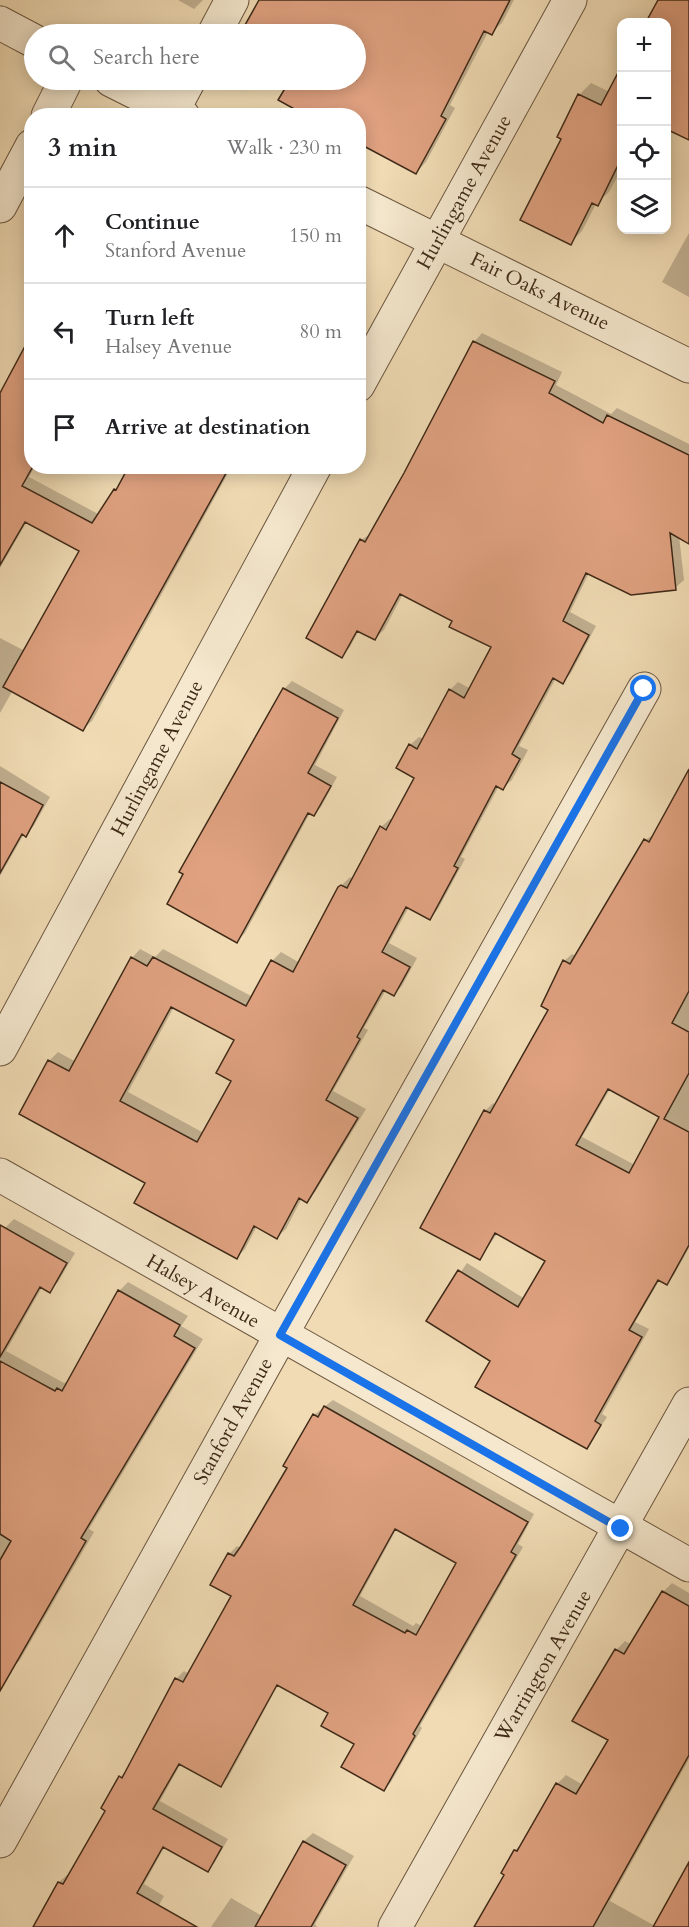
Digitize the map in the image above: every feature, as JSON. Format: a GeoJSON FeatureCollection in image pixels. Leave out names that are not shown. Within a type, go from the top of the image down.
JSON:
{"type":"FeatureCollection","features":[{"type":"Feature","properties":{"kind":"street"},"geometry":{"type":"LineString","coordinates":[[219,24],[232,0]]}},
{"type":"Feature","properties":{"kind":"street","name":"Hurlingame Avenue"},"geometry":{"type":"LineString","coordinates":[[366,370],[570,0]]}},
{"type":"Feature","properties":{"kind":"street"},"geometry":{"type":"LineString","coordinates":[[0,23],[24,36]]}},
{"type":"Feature","properties":{"kind":"street"},"geometry":{"type":"LineString","coordinates":[[52,108],[61,90]]}},
{"type":"Feature","properties":{"kind":"street"},"geometry":{"type":"LineString","coordinates":[[131,90],[168,108]]}},
{"type":"Feature","properties":{"kind":"street"},"geometry":{"type":"LineString","coordinates":[[180,108],[186,90]]}},
{"type":"Feature","properties":{"kind":"street"},"geometry":{"type":"LineString","coordinates":[[0,207],[24,161]]}},
{"type":"Feature","properties":{"kind":"street","name":"Fair Oaks Avenue"},"geometry":{"type":"LineString","coordinates":[[366,205],[689,366]]}},
{"type":"Feature","properties":{"kind":"street","name":"Hurlingame Avenue"},"geometry":{"type":"LineString","coordinates":[[0,1049],[311,474]]}},
{"type":"Feature","properties":{"kind":"street","name":"Stanford Avenue"},"geometry":{"type":"LineString","coordinates":[[0,1841],[280,1335],[644,689]]}},
{"type":"Feature","properties":{"kind":"street","name":"Halsey Avenue"},"geometry":{"type":"LineString","coordinates":[[0,1175],[621,1529],[689,1565]]}},
{"type":"Feature","properties":{"kind":"street","name":"Warrington Avenue"},"geometry":{"type":"LineString","coordinates":[[395,1927],[621,1529],[689,1404]]}},
{"type":"Feature","properties":{"kind":"building"},"geometry":{"type":"Polygon","coordinates":[[[259,0],[510,0],[492,35],[484,31],[441,116],[446,119],[416,174],[366,147],[366,108],[292,108],[278,100],[284,90],[366,90],[366,24],[246,24],[259,0]]]}},
{"type":"Feature","properties":{"kind":"building"},"geometry":{"type":"Polygon","coordinates":[[[658,0],[689,0],[689,140],[671,131],[671,18],[648,18],[658,0]]]}},
{"type":"Feature","properties":{"kind":"building"},"geometry":{"type":"Polygon","coordinates":[[[617,75],[617,167],[598,206],[592,203],[571,245],[520,220],[561,139],[557,137],[578,94],[601,105],[617,75]]]}},
{"type":"Feature","properties":{"kind":"building"},"geometry":{"type":"Polygon","coordinates":[[[473,341],[555,381],[549,393],[603,423],[607,415],[689,455],[689,544],[670,533],[676,590],[631,595],[586,573],[563,621],[589,635],[563,684],[553,678],[512,754],[520,759],[503,790],[496,786],[454,866],[458,868],[430,920],[406,907],[382,952],[410,967],[394,996],[383,990],[357,1037],[360,1039],[326,1100],[358,1118],[307,1203],[299,1198],[277,1239],[254,1226],[237,1259],[134,1203],[145,1183],[19,1114],[48,1060],[69,1071],[131,957],[147,966],[153,957],[246,1006],[271,960],[293,972],[338,887],[341,885],[347,888],[380,826],[386,830],[414,778],[396,768],[409,744],[417,749],[449,689],[464,698],[491,647],[449,627],[452,621],[400,594],[375,640],[357,631],[342,658],[306,638],[360,539],[365,542],[473,341]],[[171,1007],[120,1101],[197,1142],[231,1081],[216,1073],[234,1040],[171,1007]]]}},
{"type":"Feature","properties":{"kind":"building"},"geometry":{"type":"Polygon","coordinates":[[[24,348],[24,474],[29,474],[22,486],[92,523],[125,474],[226,474],[83,731],[3,687],[79,551],[25,522],[0,565],[0,393],[24,348]]]}},
{"type":"Feature","properties":{"kind":"building"},"geometry":{"type":"Polygon","coordinates":[[[283,688],[338,718],[308,773],[331,786],[314,816],[308,813],[237,943],[167,904],[183,874],[179,872],[283,688]]]}},
{"type":"Feature","properties":{"kind":"building"},"geometry":{"type":"Polygon","coordinates":[[[689,769],[689,991],[672,1023],[689,1032],[689,1073],[664,1119],[689,1132],[689,1245],[667,1285],[658,1280],[629,1330],[642,1337],[595,1421],[601,1425],[587,1449],[475,1387],[490,1361],[426,1321],[458,1270],[518,1307],[545,1261],[495,1233],[480,1260],[420,1228],[484,1110],[490,1113],[548,1010],[541,1006],[563,960],[570,964],[644,839],[649,842],[689,769]],[[608,1089],[576,1145],[629,1173],[659,1117],[608,1089]]]}},
{"type":"Feature","properties":{"kind":"building"},"geometry":{"type":"Polygon","coordinates":[[[0,782],[43,805],[26,837],[22,834],[0,873],[0,782]]]}},
{"type":"Feature","properties":{"kind":"building"},"geometry":{"type":"Polygon","coordinates":[[[0,1225],[67,1263],[50,1293],[40,1287],[0,1357],[0,1225]]]}},
{"type":"Feature","properties":{"kind":"building"},"geometry":{"type":"Polygon","coordinates":[[[118,1290],[180,1325],[174,1336],[195,1348],[81,1538],[86,1541],[0,1691],[0,1560],[11,1541],[0,1534],[0,1361],[55,1391],[57,1388],[62,1391],[118,1290]]]}},
{"type":"Feature","properties":{"kind":"building"},"geometry":{"type":"Polygon","coordinates":[[[324,1406],[528,1522],[511,1552],[516,1555],[413,1734],[415,1736],[384,1791],[341,1767],[354,1744],[321,1726],[328,1713],[277,1685],[221,1787],[179,1764],[153,1809],[222,1847],[208,1872],[163,1847],[137,1893],[197,1927],[33,1927],[58,1882],[63,1884],[105,1811],[101,1808],[119,1776],[122,1778],[175,1678],[183,1682],[231,1596],[210,1585],[228,1553],[234,1556],[241,1546],[287,1468],[283,1466],[313,1414],[318,1417],[324,1406]],[[395,1529],[353,1605],[405,1633],[407,1630],[416,1635],[456,1563],[395,1529]]]}},
{"type":"Feature","properties":{"kind":"building"},"geometry":{"type":"Polygon","coordinates":[[[662,1591],[689,1606],[689,1755],[593,1927],[474,1927],[504,1875],[501,1873],[514,1850],[517,1851],[556,1783],[576,1794],[608,1740],[572,1721],[615,1649],[624,1654],[662,1591]]]}},
{"type":"Feature","properties":{"kind":"building"},"geometry":{"type":"Polygon","coordinates":[[[303,1841],[346,1865],[311,1927],[255,1927],[303,1841]]]}},
{"type":"Feature","properties":{"kind":"building"},"geometry":{"type":"Polygon","coordinates":[[[689,1862],[689,1927],[653,1927],[689,1862]]]}},
{"type":"Feature","properties":{"kind":"route"},"geometry":{"type":"LineString","coordinates":[[621,1529],[280,1335],[644,689]]}}]}
